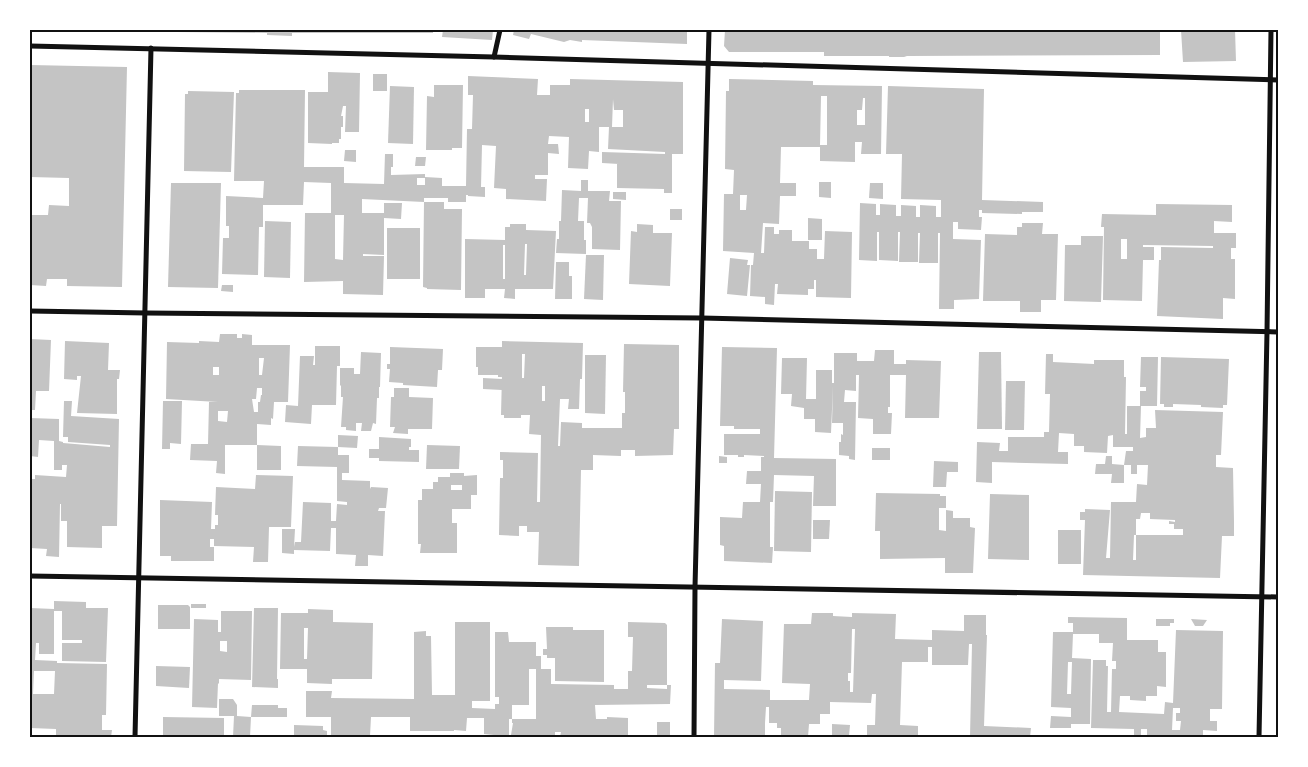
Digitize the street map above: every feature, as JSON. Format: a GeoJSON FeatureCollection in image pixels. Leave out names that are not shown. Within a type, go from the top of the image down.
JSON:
{"type":"FeatureCollection","features":[{"type":"Feature","properties":{"kind":"street"},"geometry":{"type":"LineString","coordinates":[[494,56],[500,30]]}},
{"type":"Feature","properties":{"kind":"street"},"geometry":{"type":"LineString","coordinates":[[694,737],[695,587],[708,30]]}},
{"type":"Feature","properties":{"kind":"street"},"geometry":{"type":"LineString","coordinates":[[1259,737],[1267,332],[1270,30]]}},
{"type":"Feature","properties":{"kind":"street"},"geometry":{"type":"LineString","coordinates":[[30,46],[494,56],[1278,80]]}},
{"type":"Feature","properties":{"kind":"street"},"geometry":{"type":"LineString","coordinates":[[135,737],[151,48]]}},
{"type":"Feature","properties":{"kind":"street"},"geometry":{"type":"LineString","coordinates":[[30,311],[702,318],[1278,332]]}},
{"type":"Feature","properties":{"kind":"street"},"geometry":{"type":"LineString","coordinates":[[30,576],[140,576],[1278,597]]}},
{"type":"Feature","properties":{"kind":"building"},"geometry":{"type":"Polygon","coordinates":[[[177,30],[433,30],[433,33],[292,33],[292,36],[267,35],[267,33],[177,32],[177,30]]]}},
{"type":"Feature","properties":{"kind":"building"},"geometry":{"type":"Polygon","coordinates":[[[443,30],[493,30],[492,40],[442,37],[443,30]]]}},
{"type":"Feature","properties":{"kind":"building"},"geometry":{"type":"Polygon","coordinates":[[[514,30],[687,30],[687,44],[582,40],[582,42],[570,40],[564,42],[531,34],[529,39],[513,35],[514,30]]]}},
{"type":"Feature","properties":{"kind":"building"},"geometry":{"type":"Polygon","coordinates":[[[725,30],[1160,30],[1160,55],[889,57],[824,56],[824,52],[729,52],[724,46],[725,30]]]}},
{"type":"Feature","properties":{"kind":"building"},"geometry":{"type":"Polygon","coordinates":[[[1181,30],[1235,30],[1236,61],[1183,62],[1181,30]]]}},
{"type":"Feature","properties":{"kind":"building"},"geometry":{"type":"Polygon","coordinates":[[[30,65],[127,67],[122,287],[67,286],[67,279],[47,279],[46,286],[30,285],[30,215],[48,215],[49,205],[69,206],[69,178],[30,177],[30,65]]]}},
{"type":"Feature","properties":{"kind":"building"},"geometry":{"type":"Polygon","coordinates":[[[328,72],[360,73],[359,132],[345,132],[346,106],[343,106],[341,116],[343,116],[343,127],[341,127],[339,143],[308,143],[308,92],[328,92],[328,72]]]}},
{"type":"Feature","properties":{"kind":"building"},"geometry":{"type":"Polygon","coordinates":[[[373,74],[387,74],[387,91],[373,91],[373,74]]]}},
{"type":"Feature","properties":{"kind":"building"},"geometry":{"type":"Polygon","coordinates":[[[468,76],[538,79],[537,95],[550,95],[550,85],[570,85],[570,79],[683,82],[683,154],[672,154],[672,193],[664,193],[664,189],[617,188],[617,164],[619,164],[602,163],[602,152],[665,154],[665,152],[608,149],[609,127],[599,127],[599,152],[589,151],[588,169],[568,168],[569,137],[549,136],[548,144],[558,144],[559,154],[548,153],[548,175],[535,175],[535,179],[547,179],[546,201],[506,199],[506,189],[494,188],[496,146],[482,145],[481,187],[485,187],[485,197],[466,195],[466,202],[448,202],[448,198],[424,198],[424,202],[362,199],[362,213],[384,213],[384,203],[402,203],[401,219],[384,218],[384,255],[363,254],[363,256],[384,256],[383,295],[343,294],[343,281],[304,282],[305,213],[331,213],[331,183],[304,182],[303,205],[263,205],[263,227],[259,227],[258,275],[222,274],[223,238],[229,238],[229,226],[226,226],[226,196],[263,198],[264,181],[234,181],[236,93],[239,93],[239,90],[305,90],[304,167],[344,167],[344,183],[384,184],[385,154],[393,154],[391,175],[425,174],[425,177],[442,178],[442,186],[466,186],[467,129],[472,129],[473,95],[468,95],[468,76]],[[613,99],[612,127],[623,127],[623,110],[614,110],[613,99]],[[585,109],[585,122],[589,122],[589,109],[585,109]],[[417,178],[417,185],[425,185],[425,178],[417,178]],[[335,215],[335,259],[343,260],[344,215],[335,215]]]}},
{"type":"Feature","properties":{"kind":"building"},"geometry":{"type":"Polygon","coordinates":[[[729,79],[813,81],[813,85],[882,86],[881,154],[861,154],[862,142],[855,142],[855,162],[820,161],[820,147],[781,147],[780,183],[796,183],[796,196],[780,196],[779,224],[763,223],[761,253],[764,253],[765,227],[774,227],[774,234],[779,234],[779,230],[792,230],[792,241],[809,241],[809,249],[817,249],[817,259],[824,259],[825,231],[852,232],[851,298],[816,297],[816,280],[814,280],[814,289],[808,289],[808,295],[777,294],[778,284],[775,284],[774,305],[765,304],[765,297],[750,296],[751,265],[753,265],[754,253],[723,251],[724,194],[733,194],[734,170],[725,169],[726,91],[729,91],[729,79]],[[821,96],[820,145],[827,145],[827,96],[821,96]],[[863,98],[862,110],[857,110],[857,125],[865,125],[865,98],[863,98]],[[740,195],[740,210],[746,210],[747,195],[740,195]]]}},
{"type":"Feature","properties":{"kind":"building"},"geometry":{"type":"Polygon","coordinates":[[[434,85],[463,85],[462,148],[426,150],[427,96],[434,97],[434,85]]]}},
{"type":"Feature","properties":{"kind":"building"},"geometry":{"type":"Polygon","coordinates":[[[390,86],[414,87],[413,144],[388,143],[390,86]]]}},
{"type":"Feature","properties":{"kind":"building"},"geometry":{"type":"Polygon","coordinates":[[[888,86],[984,89],[982,200],[1043,202],[1043,212],[1022,212],[1022,214],[982,213],[982,210],[979,210],[979,217],[982,217],[981,230],[958,229],[958,222],[953,222],[953,239],[981,240],[979,299],[954,300],[954,309],[939,309],[940,233],[938,233],[938,263],[919,263],[920,233],[918,233],[918,262],[899,262],[900,232],[898,232],[898,261],[879,260],[879,232],[877,232],[877,261],[859,260],[860,203],[876,204],[876,215],[880,215],[880,204],[896,205],[896,216],[901,216],[901,205],[916,206],[916,217],[920,217],[920,205],[936,206],[936,217],[941,217],[941,200],[901,199],[902,154],[886,154],[888,86]]]}},
{"type":"Feature","properties":{"kind":"building"},"geometry":{"type":"Polygon","coordinates":[[[188,91],[234,92],[231,172],[184,171],[185,94],[188,94],[188,91]]]}},
{"type":"Feature","properties":{"kind":"building"},"geometry":{"type":"Polygon","coordinates":[[[345,150],[356,150],[356,162],[344,161],[345,150]]]}},
{"type":"Feature","properties":{"kind":"building"},"geometry":{"type":"Polygon","coordinates":[[[416,157],[426,157],[425,166],[415,166],[416,157]]]}},
{"type":"Feature","properties":{"kind":"building"},"geometry":{"type":"Polygon","coordinates":[[[581,180],[588,180],[588,191],[610,191],[609,201],[621,201],[620,250],[592,249],[592,227],[590,223],[587,223],[588,198],[579,198],[578,221],[584,221],[586,254],[556,253],[557,239],[559,239],[559,221],[561,221],[562,190],[581,191],[581,180]]]}},
{"type":"Feature","properties":{"kind":"building"},"geometry":{"type":"Polygon","coordinates":[[[819,182],[831,182],[831,198],[819,197],[819,182]]]}},
{"type":"Feature","properties":{"kind":"building"},"geometry":{"type":"Polygon","coordinates":[[[171,183],[221,183],[218,288],[168,287],[171,183]]]}},
{"type":"Feature","properties":{"kind":"building"},"geometry":{"type":"Polygon","coordinates":[[[870,183],[883,183],[883,199],[869,198],[870,183]]]}},
{"type":"Feature","properties":{"kind":"building"},"geometry":{"type":"Polygon","coordinates":[[[613,192],[626,192],[626,200],[613,199],[613,192]]]}},
{"type":"Feature","properties":{"kind":"building"},"geometry":{"type":"Polygon","coordinates":[[[424,202],[444,202],[444,209],[462,209],[461,290],[427,289],[423,287],[424,202]]]}},
{"type":"Feature","properties":{"kind":"building"},"geometry":{"type":"Polygon","coordinates":[[[1156,204],[1232,205],[1232,222],[1214,221],[1214,233],[1236,233],[1236,248],[1231,248],[1231,259],[1235,259],[1235,299],[1223,298],[1223,319],[1157,316],[1161,247],[1213,248],[1213,246],[1143,245],[1143,247],[1154,247],[1154,260],[1143,260],[1142,301],[1103,300],[1104,227],[1101,227],[1102,214],[1156,215],[1156,204]],[[1121,239],[1121,259],[1127,259],[1127,239],[1121,239]]]}},
{"type":"Feature","properties":{"kind":"building"},"geometry":{"type":"Polygon","coordinates":[[[670,209],[682,209],[682,220],[670,220],[670,209]]]}},
{"type":"Feature","properties":{"kind":"building"},"geometry":{"type":"Polygon","coordinates":[[[808,218],[822,219],[822,240],[808,240],[808,218]]]}},
{"type":"Feature","properties":{"kind":"building"},"geometry":{"type":"Polygon","coordinates":[[[265,221],[291,222],[290,278],[264,277],[265,221]]]}},
{"type":"Feature","properties":{"kind":"building"},"geometry":{"type":"Polygon","coordinates":[[[1022,223],[1043,223],[1042,234],[1058,234],[1056,300],[1041,300],[1041,312],[1020,312],[1020,301],[983,301],[985,234],[1017,235],[1017,227],[1022,227],[1022,223]]]}},
{"type":"Feature","properties":{"kind":"building"},"geometry":{"type":"Polygon","coordinates":[[[510,224],[526,224],[526,230],[556,231],[553,289],[515,289],[515,299],[504,298],[505,289],[485,289],[485,298],[465,298],[465,239],[505,240],[505,227],[510,227],[510,224]],[[525,244],[524,275],[526,275],[527,244],[525,244]],[[503,245],[503,279],[505,279],[505,245],[503,245]]]}},
{"type":"Feature","properties":{"kind":"building"},"geometry":{"type":"Polygon","coordinates":[[[637,224],[653,225],[653,233],[672,233],[670,286],[629,284],[631,231],[637,232],[637,224]]]}},
{"type":"Feature","properties":{"kind":"building"},"geometry":{"type":"Polygon","coordinates":[[[387,228],[420,228],[420,279],[387,279],[387,228]]]}},
{"type":"Feature","properties":{"kind":"building"},"geometry":{"type":"Polygon","coordinates":[[[1081,236],[1103,236],[1101,302],[1064,301],[1065,245],[1081,245],[1081,236]]]}},
{"type":"Feature","properties":{"kind":"building"},"geometry":{"type":"Polygon","coordinates":[[[586,255],[604,255],[603,300],[584,299],[586,255]]]}},
{"type":"Feature","properties":{"kind":"building"},"geometry":{"type":"Polygon","coordinates":[[[730,258],[748,260],[747,265],[750,265],[747,296],[727,294],[730,258]]]}},
{"type":"Feature","properties":{"kind":"building"},"geometry":{"type":"Polygon","coordinates":[[[556,262],[569,262],[569,276],[572,276],[572,299],[555,299],[556,262]]]}},
{"type":"Feature","properties":{"kind":"building"},"geometry":{"type":"Polygon","coordinates":[[[222,285],[233,285],[233,292],[221,291],[222,285]]]}},
{"type":"Feature","properties":{"kind":"building"},"geometry":{"type":"Polygon","coordinates":[[[220,334],[237,334],[237,338],[242,338],[242,334],[252,335],[252,345],[290,345],[288,402],[274,402],[271,425],[257,424],[257,445],[225,445],[225,474],[216,473],[217,461],[190,460],[191,444],[208,444],[209,402],[218,402],[166,399],[167,342],[219,342],[220,334]],[[259,358],[259,375],[262,375],[264,358],[259,358]],[[213,367],[213,375],[219,375],[219,367],[213,367]],[[257,388],[256,399],[252,399],[254,412],[258,412],[258,402],[260,402],[262,395],[262,388],[257,388]],[[218,411],[218,421],[227,422],[228,411],[218,411]]]}},
{"type":"Feature","properties":{"kind":"building"},"geometry":{"type":"Polygon","coordinates":[[[30,339],[51,340],[49,391],[36,391],[35,410],[32,410],[30,414],[30,339]]]}},
{"type":"Feature","properties":{"kind":"building"},"geometry":{"type":"Polygon","coordinates":[[[65,341],[109,343],[108,370],[120,370],[119,379],[117,379],[117,414],[77,413],[81,376],[77,376],[77,380],[64,379],[65,341]]]}},
{"type":"Feature","properties":{"kind":"building"},"geometry":{"type":"Polygon","coordinates":[[[502,341],[583,343],[579,409],[568,409],[569,399],[560,399],[558,446],[560,446],[561,422],[582,423],[582,428],[622,428],[622,413],[625,413],[625,392],[623,392],[624,344],[679,345],[679,429],[674,429],[673,455],[635,456],[635,450],[621,450],[621,456],[593,455],[593,470],[581,470],[579,566],[538,565],[539,532],[527,532],[527,526],[519,526],[519,536],[499,535],[500,478],[503,478],[503,460],[500,460],[500,452],[538,453],[537,502],[540,502],[541,435],[529,434],[530,415],[521,415],[521,418],[504,418],[504,415],[501,415],[502,377],[498,377],[498,375],[478,375],[476,347],[502,347],[502,341]],[[522,354],[522,378],[524,378],[525,354],[522,354]],[[542,386],[542,401],[545,401],[545,386],[542,386]]]}},
{"type":"Feature","properties":{"kind":"building"},"geometry":{"type":"Polygon","coordinates":[[[315,346],[340,346],[340,366],[337,366],[336,405],[312,405],[311,424],[285,422],[286,405],[298,406],[300,356],[314,356],[313,365],[315,365],[315,346]]]}},
{"type":"Feature","properties":{"kind":"building"},"geometry":{"type":"Polygon","coordinates":[[[390,347],[443,349],[442,370],[438,370],[437,387],[403,385],[403,383],[389,382],[390,369],[387,369],[387,364],[390,364],[390,347]]]}},
{"type":"Feature","properties":{"kind":"building"},"geometry":{"type":"Polygon","coordinates":[[[722,347],[777,348],[774,458],[836,459],[836,506],[813,506],[814,476],[774,475],[773,502],[770,502],[770,547],[773,547],[772,563],[724,561],[724,546],[720,545],[720,517],[742,518],[743,502],[760,502],[761,484],[746,484],[747,471],[761,471],[761,457],[764,457],[724,455],[724,434],[760,434],[760,429],[734,429],[734,426],[720,426],[722,347]]]}},
{"type":"Feature","properties":{"kind":"building"},"geometry":{"type":"Polygon","coordinates":[[[875,350],[894,350],[894,364],[906,364],[906,360],[941,361],[939,418],[905,418],[906,375],[890,375],[890,407],[888,407],[888,413],[892,413],[891,434],[873,434],[873,419],[858,418],[859,375],[856,375],[856,391],[845,390],[844,402],[856,402],[855,460],[849,459],[849,456],[839,455],[839,442],[841,442],[841,434],[843,435],[843,423],[832,423],[833,385],[831,433],[815,432],[815,419],[804,419],[804,408],[791,406],[792,394],[781,394],[782,358],[807,358],[806,399],[816,399],[816,370],[832,370],[832,383],[834,383],[834,353],[857,353],[857,361],[874,361],[875,350]]]}},
{"type":"Feature","properties":{"kind":"building"},"geometry":{"type":"Polygon","coordinates":[[[361,352],[381,353],[376,424],[373,423],[371,431],[361,431],[362,423],[356,423],[356,431],[346,430],[346,427],[341,427],[343,397],[341,397],[340,368],[354,368],[354,374],[360,374],[361,352]]]}},
{"type":"Feature","properties":{"kind":"building"},"geometry":{"type":"Polygon","coordinates":[[[979,352],[1001,352],[1002,429],[977,429],[979,352]]]}},
{"type":"Feature","properties":{"kind":"building"},"geometry":{"type":"Polygon","coordinates":[[[1046,354],[1053,354],[1053,362],[1094,364],[1094,360],[1124,360],[1124,377],[1126,377],[1125,434],[1127,434],[1127,406],[1141,406],[1140,438],[1146,437],[1146,428],[1156,428],[1155,410],[1223,412],[1221,455],[1216,455],[1216,467],[1233,468],[1234,536],[1222,536],[1220,578],[1083,575],[1085,520],[1080,520],[1080,512],[1085,512],[1085,509],[1110,510],[1106,558],[1110,558],[1111,502],[1136,502],[1137,484],[1147,485],[1148,465],[1137,465],[1137,474],[1131,474],[1131,465],[1124,465],[1126,451],[1133,451],[1133,447],[1113,447],[1113,435],[1108,436],[1107,453],[1084,452],[1084,446],[1074,446],[1074,434],[1059,433],[1058,452],[1068,452],[1068,464],[992,462],[992,483],[976,482],[977,442],[1000,443],[999,451],[1008,451],[1008,437],[1044,437],[1044,432],[1049,432],[1050,394],[1045,394],[1046,354]],[[1141,513],[1140,519],[1136,519],[1136,535],[1183,535],[1183,529],[1174,529],[1174,524],[1169,524],[1169,521],[1175,522],[1175,520],[1150,519],[1150,513],[1141,513]],[[1134,535],[1133,560],[1136,560],[1136,535],[1134,535]]]}},
{"type":"Feature","properties":{"kind":"building"},"geometry":{"type":"Polygon","coordinates":[[[585,355],[606,355],[605,414],[585,413],[585,355]]]}},
{"type":"Feature","properties":{"kind":"building"},"geometry":{"type":"Polygon","coordinates":[[[1141,357],[1158,357],[1157,406],[1140,406],[1140,391],[1146,391],[1146,387],[1140,387],[1141,357]]]}},
{"type":"Feature","properties":{"kind":"building"},"geometry":{"type":"Polygon","coordinates":[[[1161,357],[1229,359],[1227,405],[1223,405],[1223,408],[1173,404],[1173,407],[1164,407],[1164,404],[1160,404],[1161,357]]]}},
{"type":"Feature","properties":{"kind":"building"},"geometry":{"type":"Polygon","coordinates":[[[483,378],[502,379],[502,390],[483,389],[483,378]]]}},
{"type":"Feature","properties":{"kind":"building"},"geometry":{"type":"Polygon","coordinates":[[[1006,381],[1025,381],[1024,430],[1005,430],[1006,381]]]}},
{"type":"Feature","properties":{"kind":"building"},"geometry":{"type":"Polygon","coordinates":[[[394,388],[409,388],[409,397],[433,398],[432,429],[408,429],[408,434],[393,433],[395,427],[390,427],[391,397],[394,397],[394,388]]]}},
{"type":"Feature","properties":{"kind":"building"},"geometry":{"type":"Polygon","coordinates":[[[64,401],[72,401],[71,416],[119,419],[117,526],[102,526],[102,548],[67,547],[67,521],[61,521],[60,504],[59,557],[46,556],[47,549],[30,548],[30,479],[35,479],[35,475],[66,477],[67,465],[62,465],[62,470],[54,470],[54,441],[39,440],[38,457],[30,456],[30,418],[59,419],[59,441],[63,443],[110,447],[110,445],[68,442],[68,437],[63,437],[64,401]]]}},
{"type":"Feature","properties":{"kind":"building"},"geometry":{"type":"Polygon","coordinates":[[[163,401],[182,401],[181,444],[170,443],[170,449],[162,449],[163,401]]]}},
{"type":"Feature","properties":{"kind":"building"},"geometry":{"type":"Polygon","coordinates":[[[338,435],[358,436],[357,448],[338,447],[338,435]]]}},
{"type":"Feature","properties":{"kind":"building"},"geometry":{"type":"Polygon","coordinates":[[[379,437],[411,439],[409,450],[419,450],[419,462],[379,461],[379,458],[369,458],[369,449],[379,449],[379,437]]]}},
{"type":"Feature","properties":{"kind":"building"},"geometry":{"type":"Polygon","coordinates":[[[257,445],[281,446],[281,470],[257,470],[257,445]]]}},
{"type":"Feature","properties":{"kind":"building"},"geometry":{"type":"Polygon","coordinates":[[[427,445],[460,446],[459,469],[426,469],[427,445]]]}},
{"type":"Feature","properties":{"kind":"building"},"geometry":{"type":"Polygon","coordinates":[[[298,446],[338,447],[338,455],[349,455],[349,473],[342,473],[342,480],[370,481],[370,489],[371,487],[388,488],[386,508],[379,508],[378,511],[385,511],[383,556],[368,555],[368,566],[355,566],[356,555],[336,554],[336,528],[331,528],[330,551],[294,550],[294,554],[282,553],[282,529],[295,529],[294,547],[295,542],[301,542],[303,502],[331,503],[331,521],[336,521],[337,504],[347,505],[347,502],[337,501],[337,467],[297,466],[298,446]]]}},
{"type":"Feature","properties":{"kind":"building"},"geometry":{"type":"Polygon","coordinates":[[[872,448],[890,448],[890,460],[872,460],[872,448]]]}},
{"type":"Feature","properties":{"kind":"building"},"geometry":{"type":"Polygon","coordinates":[[[719,456],[727,457],[727,463],[719,463],[719,456]]]}},
{"type":"Feature","properties":{"kind":"building"},"geometry":{"type":"Polygon","coordinates":[[[1106,456],[1112,456],[1112,464],[1124,465],[1124,483],[1111,483],[1112,474],[1095,474],[1096,464],[1105,464],[1106,456]]]}},
{"type":"Feature","properties":{"kind":"building"},"geometry":{"type":"Polygon","coordinates":[[[934,461],[958,462],[958,472],[947,472],[946,487],[933,487],[934,461]]]}},
{"type":"Feature","properties":{"kind":"building"},"geometry":{"type":"Polygon","coordinates":[[[450,473],[464,473],[464,476],[477,475],[477,495],[471,495],[471,509],[452,509],[452,523],[457,523],[457,553],[420,553],[421,544],[418,544],[418,500],[422,500],[422,489],[433,489],[433,482],[438,482],[438,477],[450,477],[450,473]],[[451,485],[451,490],[462,490],[462,485],[451,485]]]}},
{"type":"Feature","properties":{"kind":"building"},"geometry":{"type":"Polygon","coordinates":[[[256,475],[293,476],[291,527],[269,527],[268,562],[253,562],[254,547],[214,546],[214,539],[210,539],[210,547],[214,547],[214,561],[171,561],[171,556],[160,556],[160,500],[212,502],[211,529],[215,529],[215,525],[218,525],[218,515],[215,515],[216,487],[255,489],[256,475]]]}},
{"type":"Feature","properties":{"kind":"building"},"geometry":{"type":"Polygon","coordinates":[[[775,491],[812,492],[811,552],[774,551],[775,491]]]}},
{"type":"Feature","properties":{"kind":"building"},"geometry":{"type":"Polygon","coordinates":[[[876,493],[940,494],[940,496],[946,496],[946,508],[939,508],[939,530],[946,531],[946,510],[953,511],[953,518],[970,518],[970,527],[975,528],[973,573],[945,573],[945,558],[880,559],[880,531],[875,531],[876,493]]]}},
{"type":"Feature","properties":{"kind":"building"},"geometry":{"type":"Polygon","coordinates":[[[990,494],[1029,495],[1029,560],[988,559],[990,494]]]}},
{"type":"Feature","properties":{"kind":"building"},"geometry":{"type":"Polygon","coordinates":[[[813,520],[830,520],[829,539],[813,539],[813,520]]]}},
{"type":"Feature","properties":{"kind":"building"},"geometry":{"type":"Polygon","coordinates":[[[1058,530],[1081,530],[1081,564],[1058,564],[1058,530]]]}},
{"type":"Feature","properties":{"kind":"building"},"geometry":{"type":"Polygon","coordinates":[[[54,601],[86,602],[86,608],[108,608],[106,662],[62,661],[62,643],[82,643],[82,640],[62,640],[62,611],[54,611],[54,654],[39,654],[39,643],[36,643],[35,660],[57,661],[57,663],[107,664],[106,715],[102,715],[102,730],[112,730],[111,737],[56,737],[56,729],[30,728],[30,608],[54,609],[54,601]],[[34,671],[33,694],[54,694],[55,671],[34,671]]]}},
{"type":"Feature","properties":{"kind":"building"},"geometry":{"type":"Polygon","coordinates":[[[191,604],[206,604],[206,608],[191,608],[191,604]]]}},
{"type":"Feature","properties":{"kind":"building"},"geometry":{"type":"Polygon","coordinates":[[[158,605],[188,605],[190,607],[190,629],[158,629],[158,605]]]}},
{"type":"Feature","properties":{"kind":"building"},"geometry":{"type":"Polygon","coordinates":[[[254,608],[278,608],[278,688],[252,687],[254,608]]]}},
{"type":"Feature","properties":{"kind":"building"},"geometry":{"type":"Polygon","coordinates":[[[308,609],[333,610],[333,622],[373,623],[372,679],[332,679],[332,684],[307,683],[307,669],[280,669],[281,613],[308,613],[308,609]],[[304,628],[304,659],[307,659],[308,628],[304,628]]]}},
{"type":"Feature","properties":{"kind":"building"},"geometry":{"type":"Polygon","coordinates":[[[221,611],[252,611],[251,680],[219,679],[217,708],[192,707],[194,619],[218,620],[218,632],[221,632],[221,611]],[[220,641],[220,651],[227,652],[227,641],[220,641]]]}},
{"type":"Feature","properties":{"kind":"building"},"geometry":{"type":"Polygon","coordinates":[[[812,613],[833,613],[833,616],[852,617],[852,613],[896,614],[895,639],[932,640],[932,630],[964,631],[964,615],[986,615],[984,726],[1031,728],[1030,737],[970,737],[972,644],[969,644],[968,665],[932,665],[932,647],[928,647],[928,662],[902,662],[900,725],[918,726],[918,737],[887,737],[888,735],[885,735],[885,737],[867,737],[867,725],[875,725],[876,694],[872,694],[871,703],[830,702],[830,714],[820,714],[820,724],[809,724],[808,737],[781,737],[781,728],[777,728],[777,723],[769,723],[769,707],[766,707],[765,735],[768,735],[768,737],[714,737],[715,663],[720,663],[722,619],[763,621],[761,681],[724,680],[724,689],[770,690],[770,700],[809,700],[810,684],[782,683],[784,624],[811,624],[812,613]],[[852,629],[851,673],[848,673],[850,692],[853,692],[855,629],[852,629]]]}},
{"type":"Feature","properties":{"kind":"building"},"geometry":{"type":"Polygon","coordinates":[[[1068,617],[1127,618],[1127,640],[1158,640],[1158,652],[1166,652],[1166,687],[1157,686],[1157,696],[1146,696],[1146,701],[1130,700],[1130,696],[1120,696],[1119,712],[1164,714],[1165,702],[1173,703],[1176,630],[1223,631],[1222,709],[1210,709],[1210,721],[1217,721],[1217,731],[1203,730],[1203,737],[1147,737],[1147,729],[1141,729],[1141,737],[1134,737],[1134,729],[1091,728],[1093,660],[1106,660],[1106,666],[1108,666],[1107,712],[1111,712],[1112,669],[1116,669],[1116,661],[1112,661],[1113,643],[1099,643],[1099,634],[1073,634],[1072,658],[1091,659],[1090,724],[1071,724],[1071,728],[1050,728],[1051,716],[1071,717],[1071,708],[1051,707],[1053,632],[1073,632],[1073,623],[1068,623],[1068,617]],[[1068,662],[1067,694],[1071,694],[1072,662],[1068,662]],[[1173,708],[1172,730],[1180,730],[1181,721],[1176,721],[1176,713],[1180,713],[1180,708],[1173,708]]]}},
{"type":"Feature","properties":{"kind":"building"},"geometry":{"type":"Polygon","coordinates":[[[1156,619],[1174,619],[1174,623],[1170,623],[1170,626],[1156,626],[1156,619]]]}},
{"type":"Feature","properties":{"kind":"building"},"geometry":{"type":"Polygon","coordinates":[[[1191,619],[1207,620],[1203,626],[1195,626],[1191,619]]]}},
{"type":"Feature","properties":{"kind":"building"},"geometry":{"type":"Polygon","coordinates":[[[455,622],[490,622],[490,701],[472,701],[472,708],[495,709],[495,704],[499,704],[499,697],[495,697],[495,632],[508,632],[509,642],[536,642],[536,656],[541,656],[541,669],[551,669],[551,684],[614,685],[614,689],[628,689],[628,671],[632,671],[633,637],[628,637],[628,622],[665,623],[667,625],[667,685],[671,685],[670,704],[595,705],[596,719],[607,719],[607,717],[628,718],[628,737],[560,737],[561,732],[555,732],[555,737],[518,737],[518,735],[511,735],[513,723],[512,719],[509,719],[509,737],[494,737],[494,735],[484,734],[484,718],[467,718],[466,731],[410,731],[410,717],[371,717],[370,736],[331,737],[331,717],[306,717],[306,691],[332,691],[331,698],[414,699],[414,632],[426,631],[426,636],[431,636],[432,695],[455,695],[455,622]],[[529,669],[529,705],[512,705],[512,719],[536,719],[536,669],[529,669]],[[647,685],[647,688],[667,689],[667,685],[647,685]]]}},
{"type":"Feature","properties":{"kind":"building"},"geometry":{"type":"Polygon","coordinates":[[[546,627],[573,627],[573,630],[604,630],[604,682],[555,681],[555,658],[547,658],[547,655],[543,655],[543,649],[547,649],[546,627]]]}},
{"type":"Feature","properties":{"kind":"building"},"geometry":{"type":"Polygon","coordinates":[[[156,666],[190,667],[189,688],[156,686],[156,666]]]}},
{"type":"Feature","properties":{"kind":"building"},"geometry":{"type":"Polygon","coordinates":[[[219,699],[233,699],[237,705],[237,716],[251,717],[250,737],[233,737],[234,716],[219,716],[219,699]]]}},
{"type":"Feature","properties":{"kind":"building"},"geometry":{"type":"Polygon","coordinates":[[[252,705],[278,705],[278,708],[287,708],[287,717],[251,717],[252,705]]]}},
{"type":"Feature","properties":{"kind":"building"},"geometry":{"type":"Polygon","coordinates":[[[163,717],[224,718],[224,737],[163,737],[163,717]]]}},
{"type":"Feature","properties":{"kind":"building"},"geometry":{"type":"Polygon","coordinates":[[[657,722],[670,722],[670,737],[657,737],[657,722]]]}},
{"type":"Feature","properties":{"kind":"building"},"geometry":{"type":"Polygon","coordinates":[[[832,724],[850,725],[849,736],[832,735],[832,724]]]}},
{"type":"Feature","properties":{"kind":"building"},"geometry":{"type":"Polygon","coordinates":[[[294,725],[323,726],[323,730],[327,731],[327,737],[294,737],[294,725]]]}}]}
